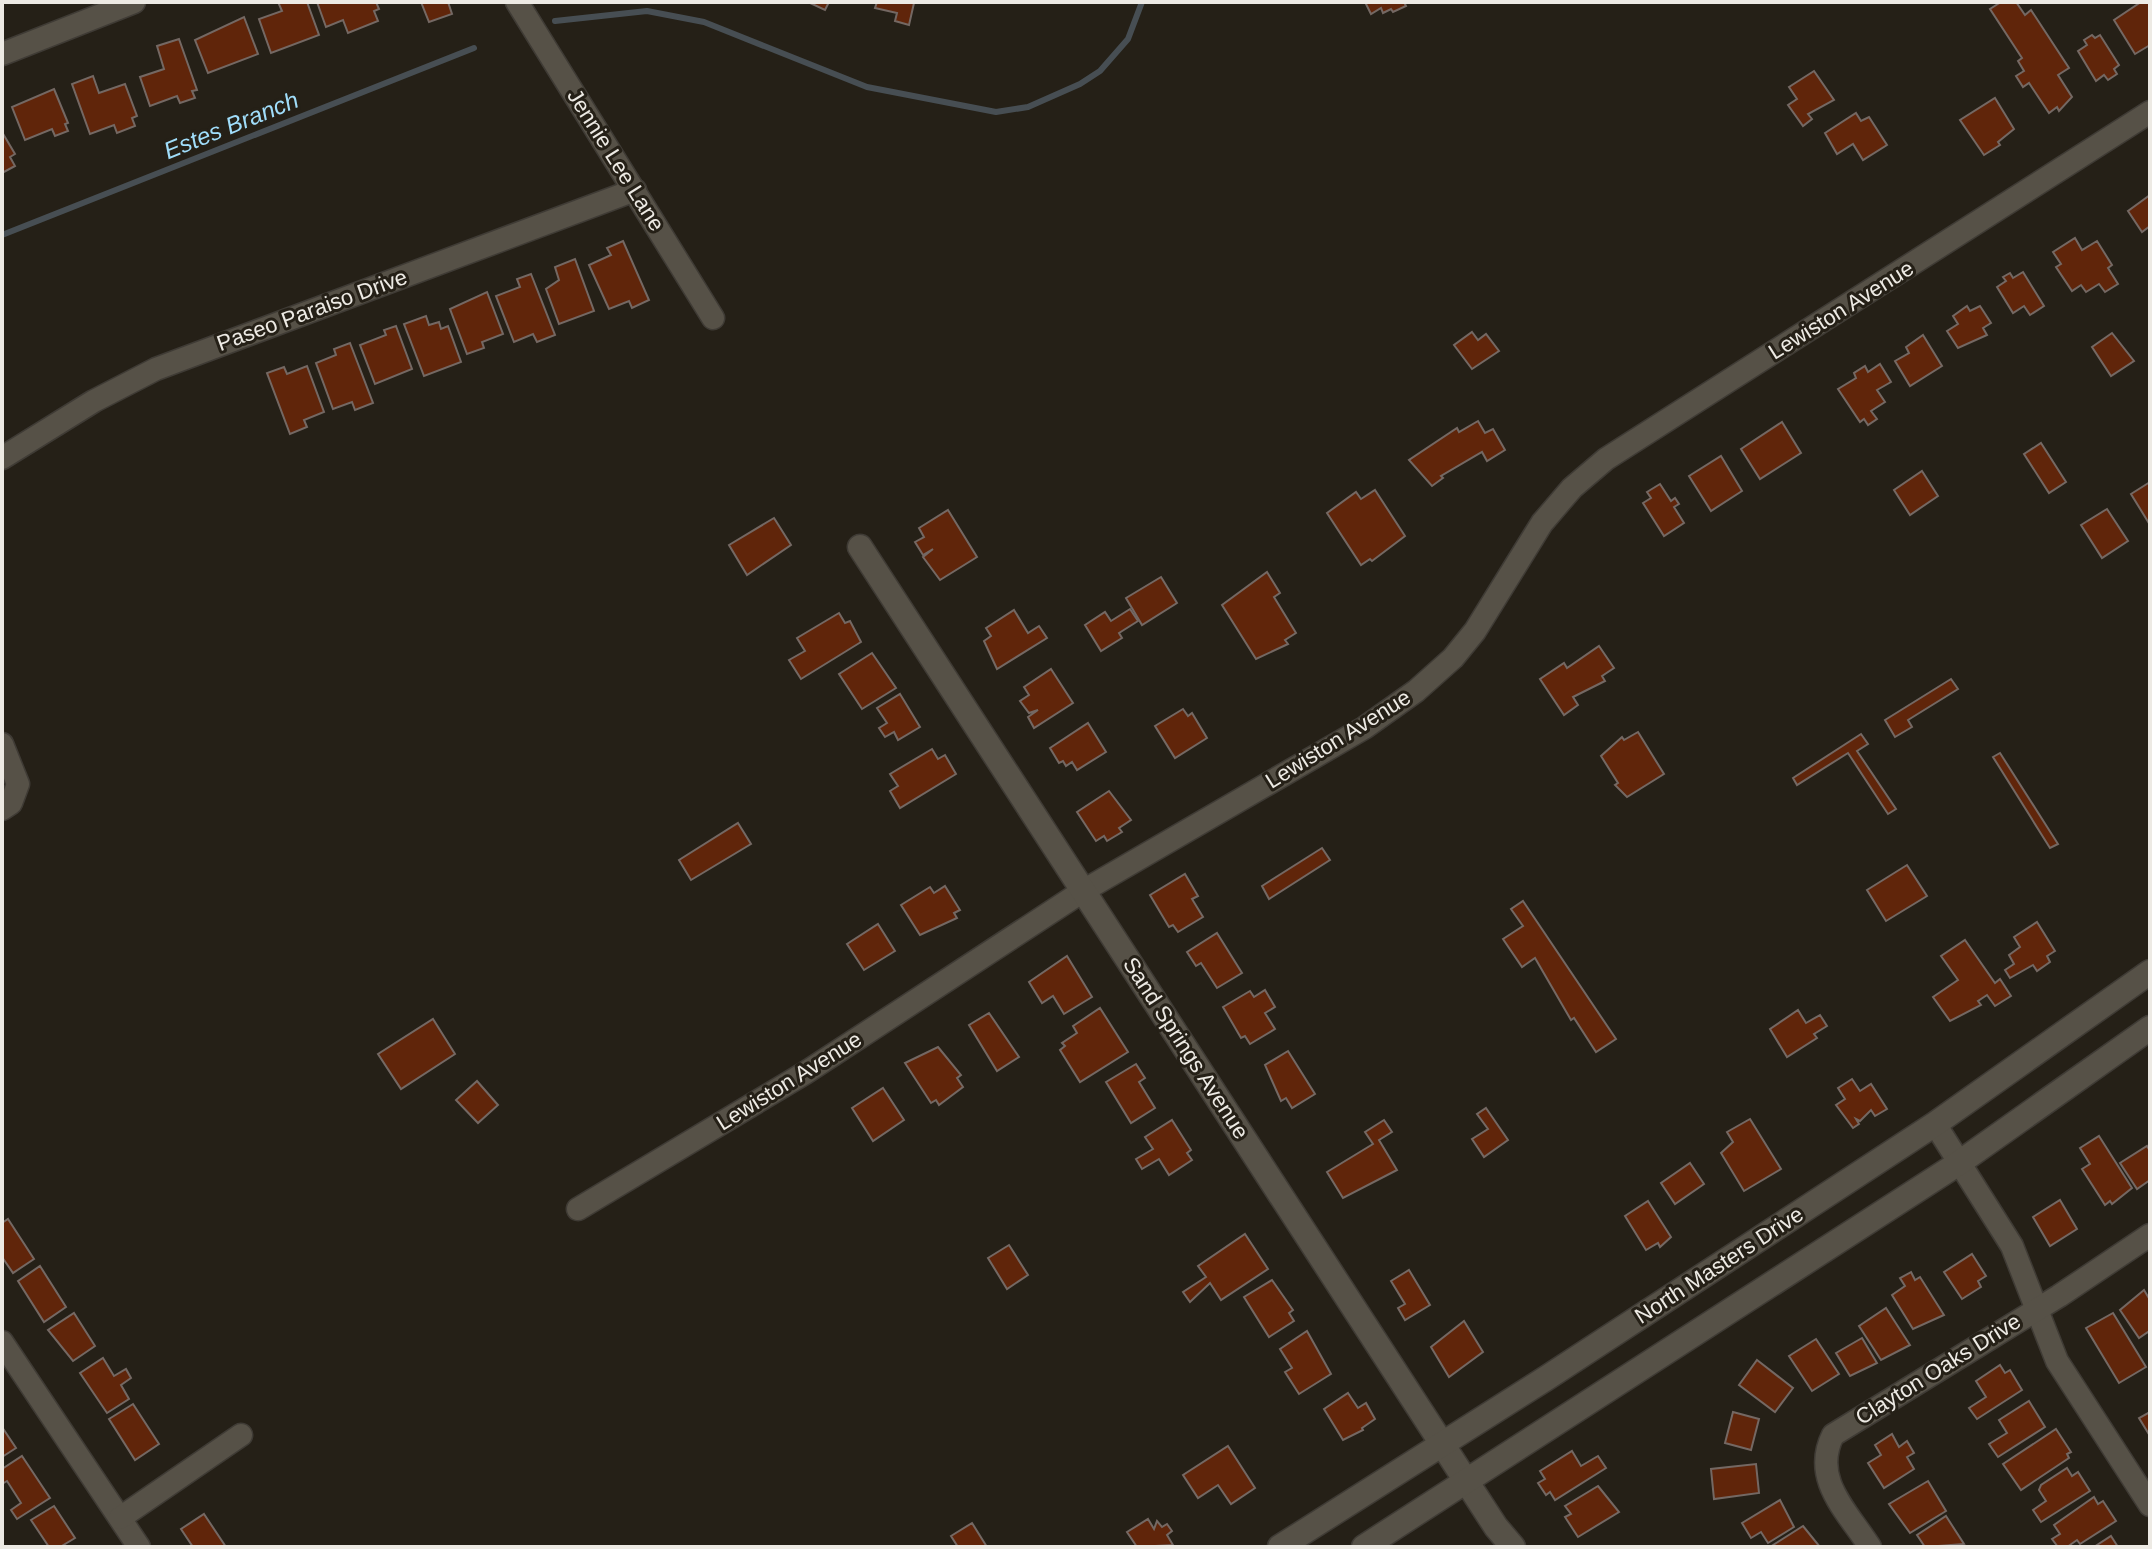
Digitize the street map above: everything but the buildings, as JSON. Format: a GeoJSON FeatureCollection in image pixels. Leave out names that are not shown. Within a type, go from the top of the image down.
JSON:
{"type":"FeatureCollection","features":[{"type":"Feature","properties":{"kind":"main road","name":"Sand Springs Avenue"},"geometry":{"type":"LineString","coordinates":[[860,547],[1513,1547]]}},
{"type":"Feature","properties":{"kind":"main road","name":"North Masters Drive"},"geometry":{"type":"LineString","coordinates":[[1280,1547],[1935,1124],[2150,972]]}},
{"type":"Feature","properties":{"kind":"main road","name":"North Masters Drive"},"geometry":{"type":"LineString","coordinates":[[1364,1547],[1959,1163],[2150,1028]]}},
{"type":"Feature","properties":{"kind":"street"},"geometry":{"type":"LineString","coordinates":[[2,54],[134,2]]}},
{"type":"Feature","properties":{"kind":"street","name":"Jennie Lee Lane"},"geometry":{"type":"LineString","coordinates":[[517,2],[713,318]]}},
{"type":"Feature","properties":{"kind":"street","name":"Lewiston Avenue"},"geometry":{"type":"LineString","coordinates":[[578,1209],[805,1073],[1083,891],[1364,728],[1416,691],[1453,658],[1475,631],[1542,523],[1572,488],[1606,459],[2150,112]]}},
{"type":"Feature","properties":{"kind":"street","name":"Paseo Paraiso Drive"},"geometry":{"type":"LineString","coordinates":[[2,458],[94,401],[156,369],[635,190]]}},
{"type":"Feature","properties":{"kind":"street"},"geometry":{"type":"LineString","coordinates":[[2,744],[18,784],[6,806]]}},
{"type":"Feature","properties":{"kind":"street"},"geometry":{"type":"LineString","coordinates":[[1935,1124],[2012,1246],[2057,1361],[2150,1505]]}},
{"type":"Feature","properties":{"kind":"street","name":"Clayton Oaks Drive"},"geometry":{"type":"LineString","coordinates":[[1870,1547],[1826,1479],[1823,1462],[1833,1435],[2150,1235]]}},
{"type":"Feature","properties":{"kind":"street"},"geometry":{"type":"LineString","coordinates":[[2,1342],[139,1547]]}},
{"type":"Feature","properties":{"kind":"street"},"geometry":{"type":"LineString","coordinates":[[120,1518],[241,1435]]}},
{"type":"Feature","properties":{"kind":"waterway","name":"Estes Branch"},"geometry":{"type":"LineString","coordinates":[[555,21],[647,11],[704,22],[867,87],[996,112],[1028,107],[1080,84],[1100,71],[1128,39],[1142,2]]}},
{"type":"Feature","properties":{"kind":"waterway","name":"Estes Branch"},"geometry":{"type":"LineString","coordinates":[[2,235],[474,48]]}}]}
